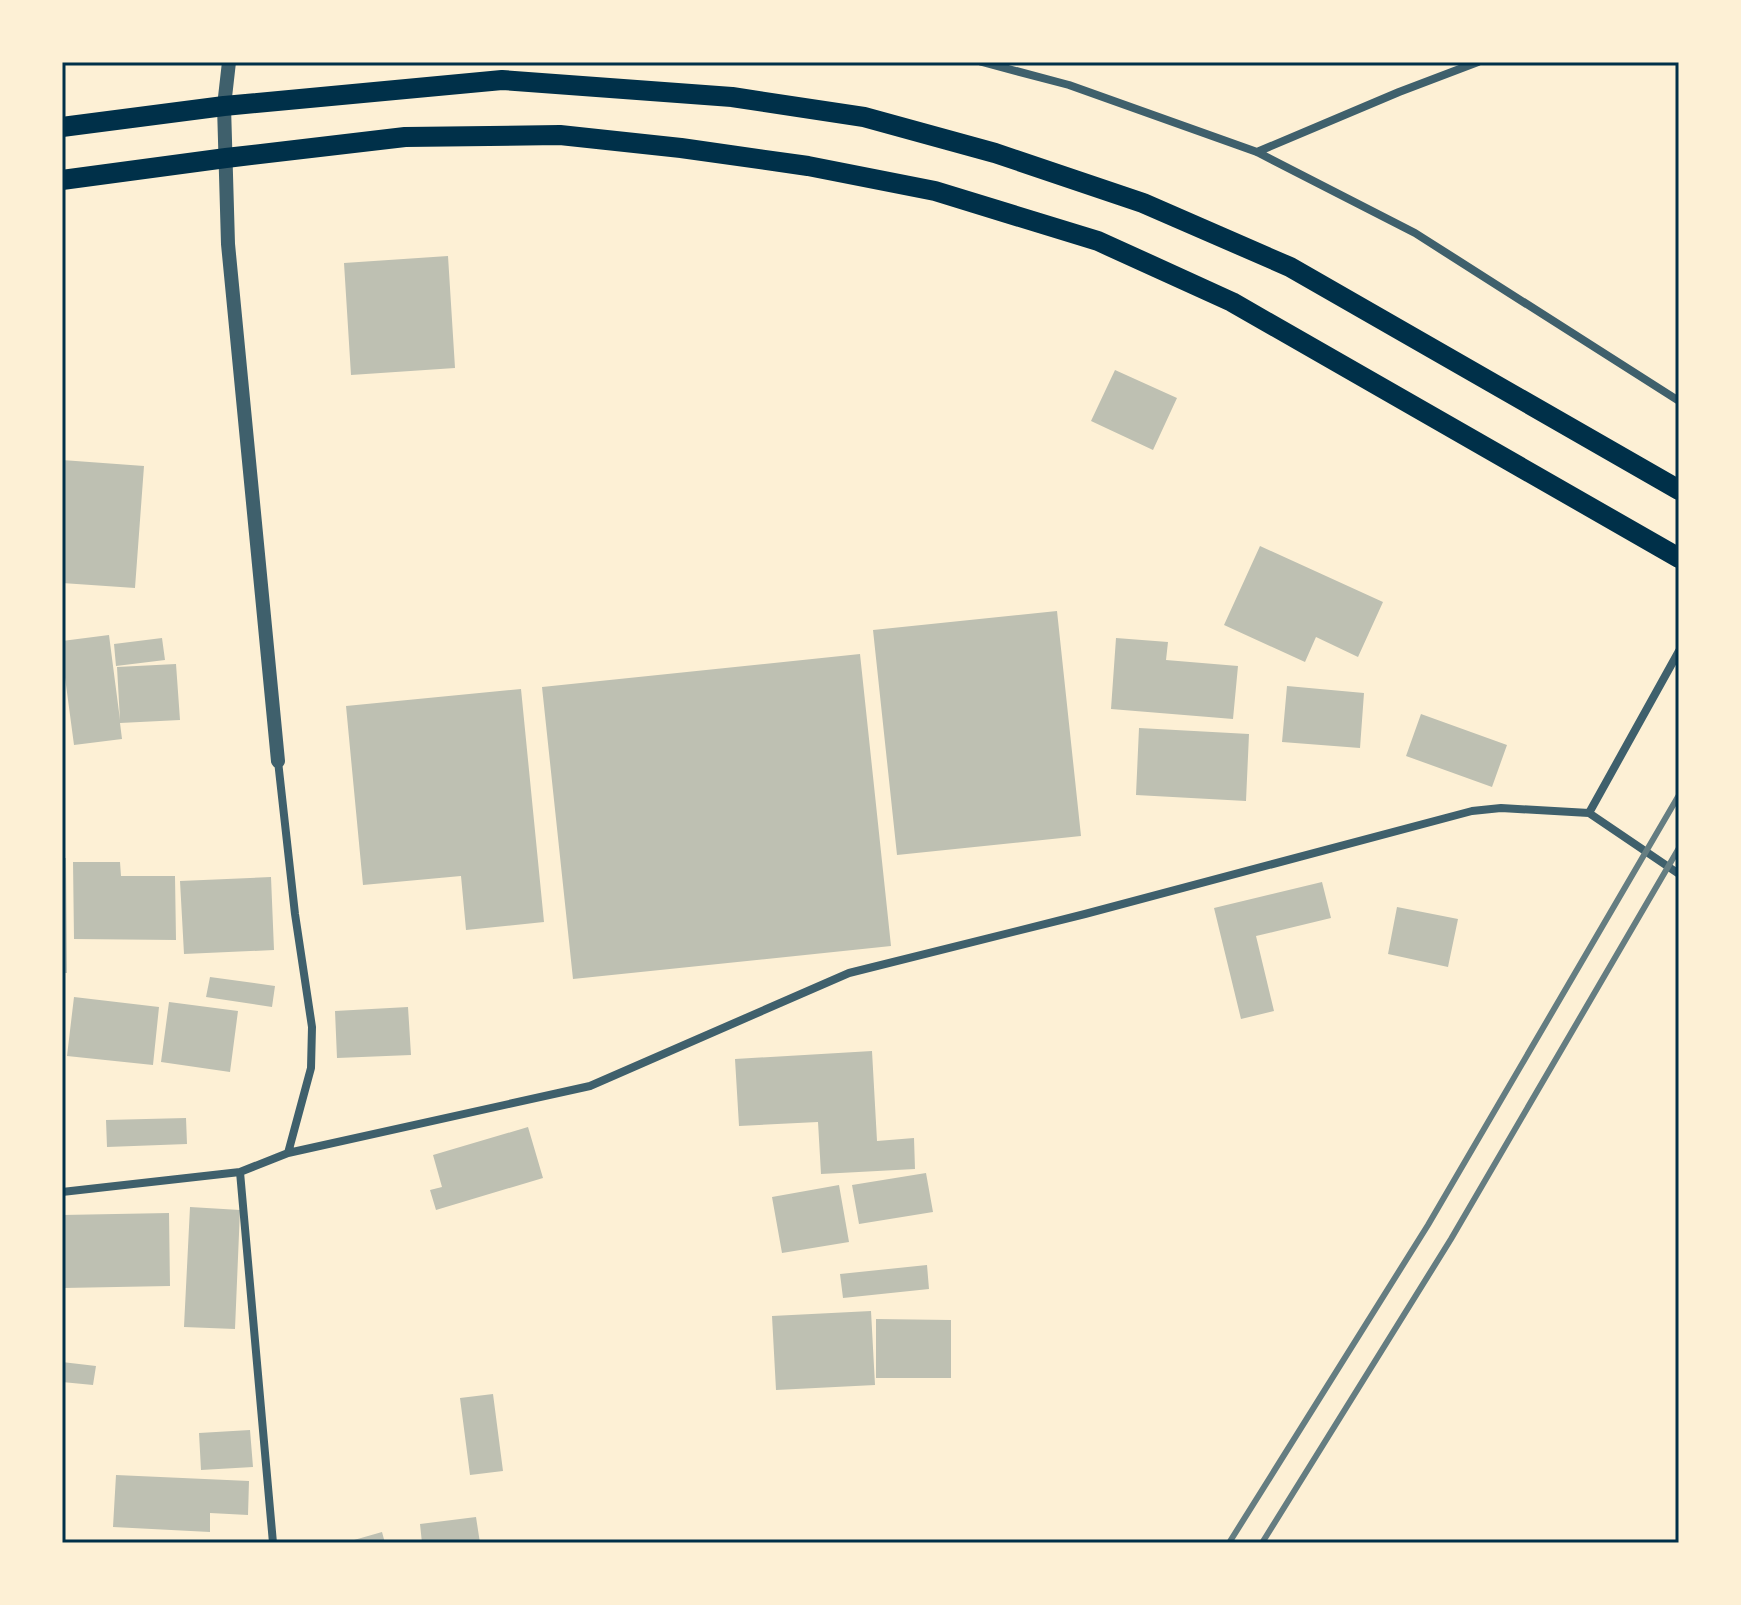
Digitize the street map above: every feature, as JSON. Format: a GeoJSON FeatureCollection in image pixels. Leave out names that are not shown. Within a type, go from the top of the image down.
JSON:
{"type":"FeatureCollection","features":[{"type":"Feature","properties":{"kind":"main road"},"geometry":{"type":"LineString","coordinates":[[62,127],[224,106],[502,80],[732,97],[864,117],[995,153],[1143,203],[1290,267],[1679,490]]}},
{"type":"Feature","properties":{"kind":"main road"},"geometry":{"type":"LineString","coordinates":[[62,180],[405,137],[560,135],[808,166],[935,191],[1098,241],[1232,302],[1679,558]]}},
{"type":"Feature","properties":{"kind":"street"},"geometry":{"type":"LineString","coordinates":[[229,62],[224,106],[230,272],[278,761],[295,914],[312,1027],[311,1068],[288,1153]]}},
{"type":"Feature","properties":{"kind":"street"},"geometry":{"type":"LineString","coordinates":[[982,62],[1069,85],[1257,152],[1415,233],[1679,401]]}},
{"type":"Feature","properties":{"kind":"street"},"geometry":{"type":"LineString","coordinates":[[1257,152],[1478,62]]}},
{"type":"Feature","properties":{"kind":"street"},"geometry":{"type":"LineString","coordinates":[[1589,813],[1679,651]]}},
{"type":"Feature","properties":{"kind":"street"},"geometry":{"type":"LineString","coordinates":[[62,1192],[240,1172],[288,1153],[590,1086],[849,973],[1472,811],[1501,808],[1589,813],[1679,874]]}},
{"type":"Feature","properties":{"kind":"street"},"geometry":{"type":"LineString","coordinates":[[240,1172],[273,1543]]}},
{"type":"Feature","properties":{"kind":"building"},"geometry":{"type":"Polygon","coordinates":[[[448,256],[455,368],[351,375],[344,263],[448,256]]]}},
{"type":"Feature","properties":{"kind":"building"},"geometry":{"type":"Polygon","coordinates":[[[1115,370],[1177,398],[1153,450],[1091,421],[1115,370]]]}},
{"type":"Feature","properties":{"kind":"building"},"geometry":{"type":"Polygon","coordinates":[[[62,460],[144,466],[135,588],[62,583],[62,460]]]}},
{"type":"Feature","properties":{"kind":"building"},"geometry":{"type":"Polygon","coordinates":[[[1260,546],[1383,602],[1358,657],[1316,637],[1305,662],[1224,625],[1260,546]]]}},
{"type":"Feature","properties":{"kind":"building"},"geometry":{"type":"Polygon","coordinates":[[[1057,611],[1081,836],[897,855],[873,630],[1057,611]]]}},
{"type":"Feature","properties":{"kind":"building"},"geometry":{"type":"Polygon","coordinates":[[[109,635],[120,720],[117,667],[176,664],[180,720],[120,723],[122,739],[74,745],[62,641],[109,635]]]}},
{"type":"Feature","properties":{"kind":"building"},"geometry":{"type":"Polygon","coordinates":[[[162,638],[165,660],[116,666],[114,644],[162,638]]]}},
{"type":"Feature","properties":{"kind":"building"},"geometry":{"type":"Polygon","coordinates":[[[1116,638],[1168,642],[1166,660],[1238,666],[1233,719],[1111,709],[1116,638]]]}},
{"type":"Feature","properties":{"kind":"building"},"geometry":{"type":"Polygon","coordinates":[[[860,654],[891,946],[573,979],[542,687],[860,654]]]}},
{"type":"Feature","properties":{"kind":"building"},"geometry":{"type":"Polygon","coordinates":[[[1287,686],[1364,693],[1360,748],[1282,742],[1287,686]]]}},
{"type":"Feature","properties":{"kind":"building"},"geometry":{"type":"Polygon","coordinates":[[[521,689],[544,922],[466,930],[461,876],[363,885],[346,706],[521,689]]]}},
{"type":"Feature","properties":{"kind":"building"},"geometry":{"type":"Polygon","coordinates":[[[1421,714],[1507,745],[1492,787],[1406,756],[1421,714]]]}},
{"type":"Feature","properties":{"kind":"building"},"geometry":{"type":"Polygon","coordinates":[[[1139,728],[1249,734],[1246,801],[1136,795],[1139,728]]]}},
{"type":"Feature","properties":{"kind":"building"},"geometry":{"type":"Polygon","coordinates":[[[62,858],[66,858],[67,973],[62,973],[62,858]]]}},
{"type":"Feature","properties":{"kind":"building"},"geometry":{"type":"Polygon","coordinates":[[[73,862],[120,862],[121,876],[175,876],[176,940],[74,939],[73,862]]]}},
{"type":"Feature","properties":{"kind":"building"},"geometry":{"type":"Polygon","coordinates":[[[271,877],[274,950],[184,954],[180,881],[271,877]]]}},
{"type":"Feature","properties":{"kind":"building"},"geometry":{"type":"Polygon","coordinates":[[[1322,882],[1331,918],[1256,936],[1274,1011],[1241,1019],[1214,908],[1322,882]]]}},
{"type":"Feature","properties":{"kind":"building"},"geometry":{"type":"Polygon","coordinates":[[[1397,907],[1458,919],[1448,967],[1388,954],[1397,907]]]}},
{"type":"Feature","properties":{"kind":"building"},"geometry":{"type":"Polygon","coordinates":[[[210,977],[275,986],[272,1007],[206,997],[210,977]]]}},
{"type":"Feature","properties":{"kind":"building"},"geometry":{"type":"Polygon","coordinates":[[[74,997],[159,1007],[153,1065],[67,1056],[74,997]]]}},
{"type":"Feature","properties":{"kind":"building"},"geometry":{"type":"Polygon","coordinates":[[[169,1002],[238,1011],[230,1072],[161,1062],[169,1002]]]}},
{"type":"Feature","properties":{"kind":"building"},"geometry":{"type":"Polygon","coordinates":[[[408,1007],[411,1055],[337,1058],[335,1011],[408,1007]]]}},
{"type":"Feature","properties":{"kind":"building"},"geometry":{"type":"Polygon","coordinates":[[[872,1051],[877,1141],[914,1138],[915,1169],[821,1174],[818,1122],[739,1126],[735,1059],[872,1051]]]}},
{"type":"Feature","properties":{"kind":"building"},"geometry":{"type":"Polygon","coordinates":[[[186,1118],[187,1144],[107,1147],[106,1120],[186,1118]]]}},
{"type":"Feature","properties":{"kind":"building"},"geometry":{"type":"Polygon","coordinates":[[[528,1127],[543,1178],[436,1210],[430,1190],[442,1187],[433,1155],[528,1127]]]}},
{"type":"Feature","properties":{"kind":"building"},"geometry":{"type":"Polygon","coordinates":[[[926,1173],[933,1212],[859,1224],[852,1185],[926,1173]]]}},
{"type":"Feature","properties":{"kind":"building"},"geometry":{"type":"Polygon","coordinates":[[[839,1185],[849,1242],[782,1253],[772,1197],[839,1185]]]}},
{"type":"Feature","properties":{"kind":"building"},"geometry":{"type":"Polygon","coordinates":[[[190,1207],[240,1210],[235,1329],[184,1327],[190,1207]]]}},
{"type":"Feature","properties":{"kind":"building"},"geometry":{"type":"Polygon","coordinates":[[[169,1213],[170,1286],[63,1288],[62,1215],[169,1213]]]}},
{"type":"Feature","properties":{"kind":"building"},"geometry":{"type":"Polygon","coordinates":[[[927,1265],[929,1289],[843,1298],[840,1274],[927,1265]]]}},
{"type":"Feature","properties":{"kind":"building"},"geometry":{"type":"Polygon","coordinates":[[[871,1311],[875,1385],[776,1390],[772,1316],[871,1311]]]}},
{"type":"Feature","properties":{"kind":"building"},"geometry":{"type":"Polygon","coordinates":[[[876,1319],[951,1320],[951,1378],[876,1378],[876,1319]]]}},
{"type":"Feature","properties":{"kind":"building"},"geometry":{"type":"Polygon","coordinates":[[[62,1362],[96,1366],[93,1385],[62,1382],[62,1362]]]}},
{"type":"Feature","properties":{"kind":"building"},"geometry":{"type":"Polygon","coordinates":[[[493,1394],[503,1471],[470,1475],[460,1398],[493,1394]]]}},
{"type":"Feature","properties":{"kind":"building"},"geometry":{"type":"Polygon","coordinates":[[[250,1430],[253,1467],[201,1470],[199,1433],[250,1430]]]}},
{"type":"Feature","properties":{"kind":"building"},"geometry":{"type":"Polygon","coordinates":[[[116,1475],[249,1481],[248,1515],[210,1513],[210,1532],[113,1527],[116,1475]]]}},
{"type":"Feature","properties":{"kind":"building"},"geometry":{"type":"Polygon","coordinates":[[[476,1517],[480,1543],[422,1543],[420,1524],[476,1517]]]}},
{"type":"Feature","properties":{"kind":"building"},"geometry":{"type":"Polygon","coordinates":[[[382,1532],[385,1543],[347,1543],[347,1542],[382,1532]]]}},
{"type":"Feature","properties":{"kind":"railway"},"geometry":{"type":"LineString","coordinates":[[1229,1543],[1428,1225],[1679,795]]}},
{"type":"Feature","properties":{"kind":"railway"},"geometry":{"type":"LineString","coordinates":[[1262,1543],[1451,1239],[1679,848]]}}]}
